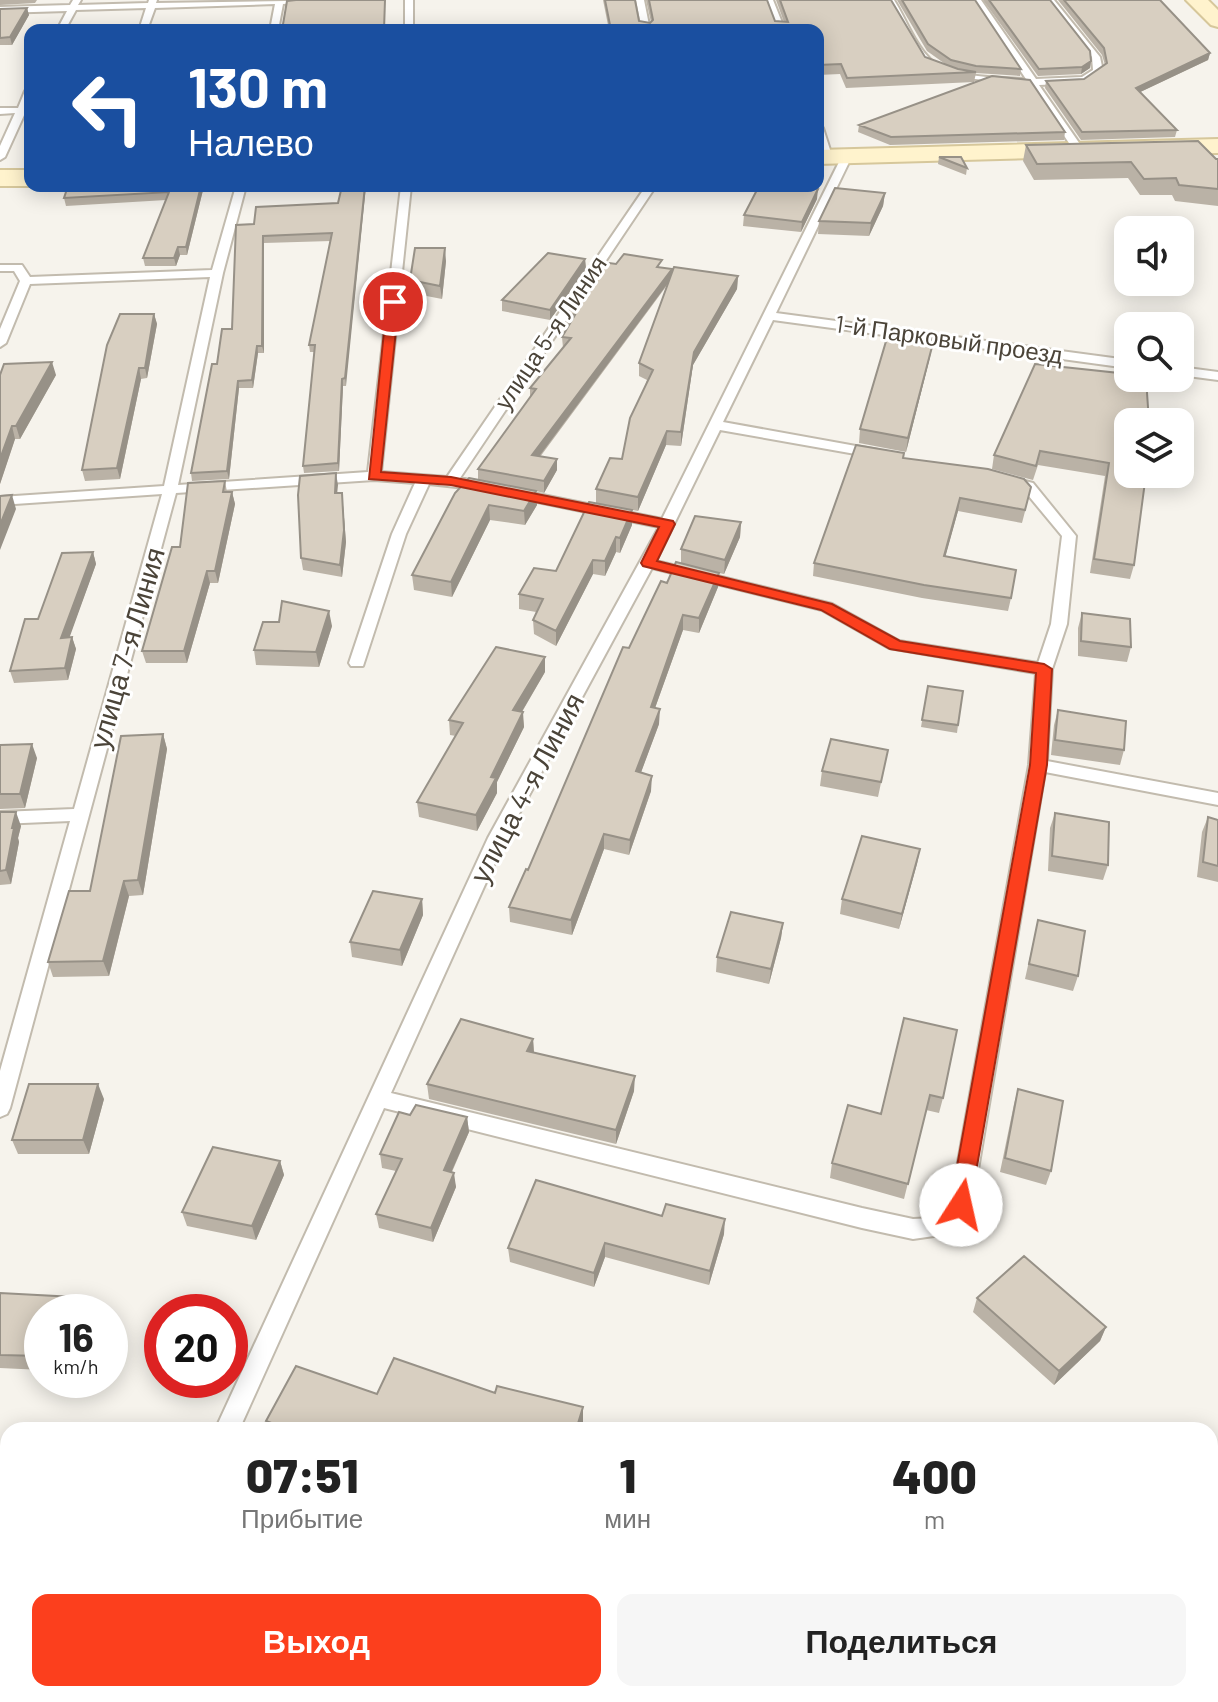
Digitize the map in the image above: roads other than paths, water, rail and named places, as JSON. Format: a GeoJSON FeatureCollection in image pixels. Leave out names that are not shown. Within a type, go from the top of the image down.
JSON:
{"type":"FeatureCollection","features":[{"type":"Feature","properties":{"kind":"street"},"geometry":{"type":"LineString","coordinates":[[1196,0],[1218,21]]}},
{"type":"Feature","properties":{"kind":"street"},"geometry":{"type":"LineString","coordinates":[[831,157],[1218,146]]}},
{"type":"Feature","properties":{"kind":"street"},"geometry":{"type":"LineString","coordinates":[[0,178],[24,178]]}},
{"type":"Feature","properties":{"kind":"lane"},"geometry":{"type":"LineString","coordinates":[[0,10],[75,4],[343,0]]}},
{"type":"Feature","properties":{"kind":"lane"},"geometry":{"type":"LineString","coordinates":[[409,0],[409,24]]}},
{"type":"Feature","properties":{"kind":"lane"},"geometry":{"type":"LineString","coordinates":[[640,0],[645,24]]}},
{"type":"Feature","properties":{"kind":"lane"},"geometry":{"type":"LineString","coordinates":[[769,0],[779,24]]}},
{"type":"Feature","properties":{"kind":"lane"},"geometry":{"type":"LineString","coordinates":[[890,0],[927,63],[942,72],[1031,82],[1062,83],[1086,79],[1098,71],[1096,57],[1050,0]]}},
{"type":"Feature","properties":{"kind":"lane"},"geometry":{"type":"LineString","coordinates":[[977,0],[1079,150]]}},
{"type":"Feature","properties":{"kind":"lane"},"geometry":{"type":"LineString","coordinates":[[275,24],[280,1]]}},
{"type":"Feature","properties":{"kind":"lane"},"geometry":{"type":"LineString","coordinates":[[145,24],[152,3]]}},
{"type":"Feature","properties":{"kind":"lane"},"geometry":{"type":"LineString","coordinates":[[64,24],[75,4]]}},
{"type":"Feature","properties":{"kind":"lane"},"geometry":{"type":"LineString","coordinates":[[0,111],[24,110]]}},
{"type":"Feature","properties":{"kind":"lane"},"geometry":{"type":"LineString","coordinates":[[0,157],[24,112]]}},
{"type":"Feature","properties":{"kind":"lane","name":"улица 7-я Линия"},"geometry":{"type":"LineString","coordinates":[[0,1108],[170,491],[217,273],[239,192]]}},
{"type":"Feature","properties":{"kind":"lane"},"geometry":{"type":"LineString","coordinates":[[374,476],[405,192]]}},
{"type":"Feature","properties":{"kind":"lane","name":"улица 5-я Линия"},"geometry":{"type":"LineString","coordinates":[[451,481],[647,192]]}},
{"type":"Feature","properties":{"kind":"lane","name":"улица 4-я Линия"},"geometry":{"type":"LineString","coordinates":[[231,1422],[497,838],[648,563],[769,316],[817,192]]}},
{"type":"Feature","properties":{"kind":"lane"},"geometry":{"type":"LineString","coordinates":[[0,268],[18,267],[26,281]]}},
{"type":"Feature","properties":{"kind":"lane"},"geometry":{"type":"LineString","coordinates":[[26,281],[217,273]]}},
{"type":"Feature","properties":{"kind":"lane"},"geometry":{"type":"LineString","coordinates":[[0,343],[26,281]]}},
{"type":"Feature","properties":{"kind":"lane","name":"1-й Парковый проезд"},"geometry":{"type":"LineString","coordinates":[[769,316],[1114,362]]}},
{"type":"Feature","properties":{"kind":"lane"},"geometry":{"type":"LineString","coordinates":[[1194,373],[1218,376]]}},
{"type":"Feature","properties":{"kind":"lane"},"geometry":{"type":"LineString","coordinates":[[716,425],[895,457]]}},
{"type":"Feature","properties":{"kind":"lane"},"geometry":{"type":"LineString","coordinates":[[0,501],[374,476],[451,481],[667,524]]}},
{"type":"Feature","properties":{"kind":"lane"},"geometry":{"type":"LineString","coordinates":[[378,1098],[913,1229],[940,1227],[961,1205],[1038,765],[1044,669],[1059,624],[1069,536],[1028,486],[998,478]]}},
{"type":"Feature","properties":{"kind":"lane"},"geometry":{"type":"LineString","coordinates":[[357,663],[399,534],[424,479]]}},
{"type":"Feature","properties":{"kind":"lane"},"geometry":{"type":"LineString","coordinates":[[648,563],[827,607],[895,645],[1044,669]]}},
{"type":"Feature","properties":{"kind":"lane"},"geometry":{"type":"LineString","coordinates":[[1038,765],[1218,799]]}},
{"type":"Feature","properties":{"kind":"lane"},"geometry":{"type":"LineString","coordinates":[[0,818],[80,815]]}}]}
